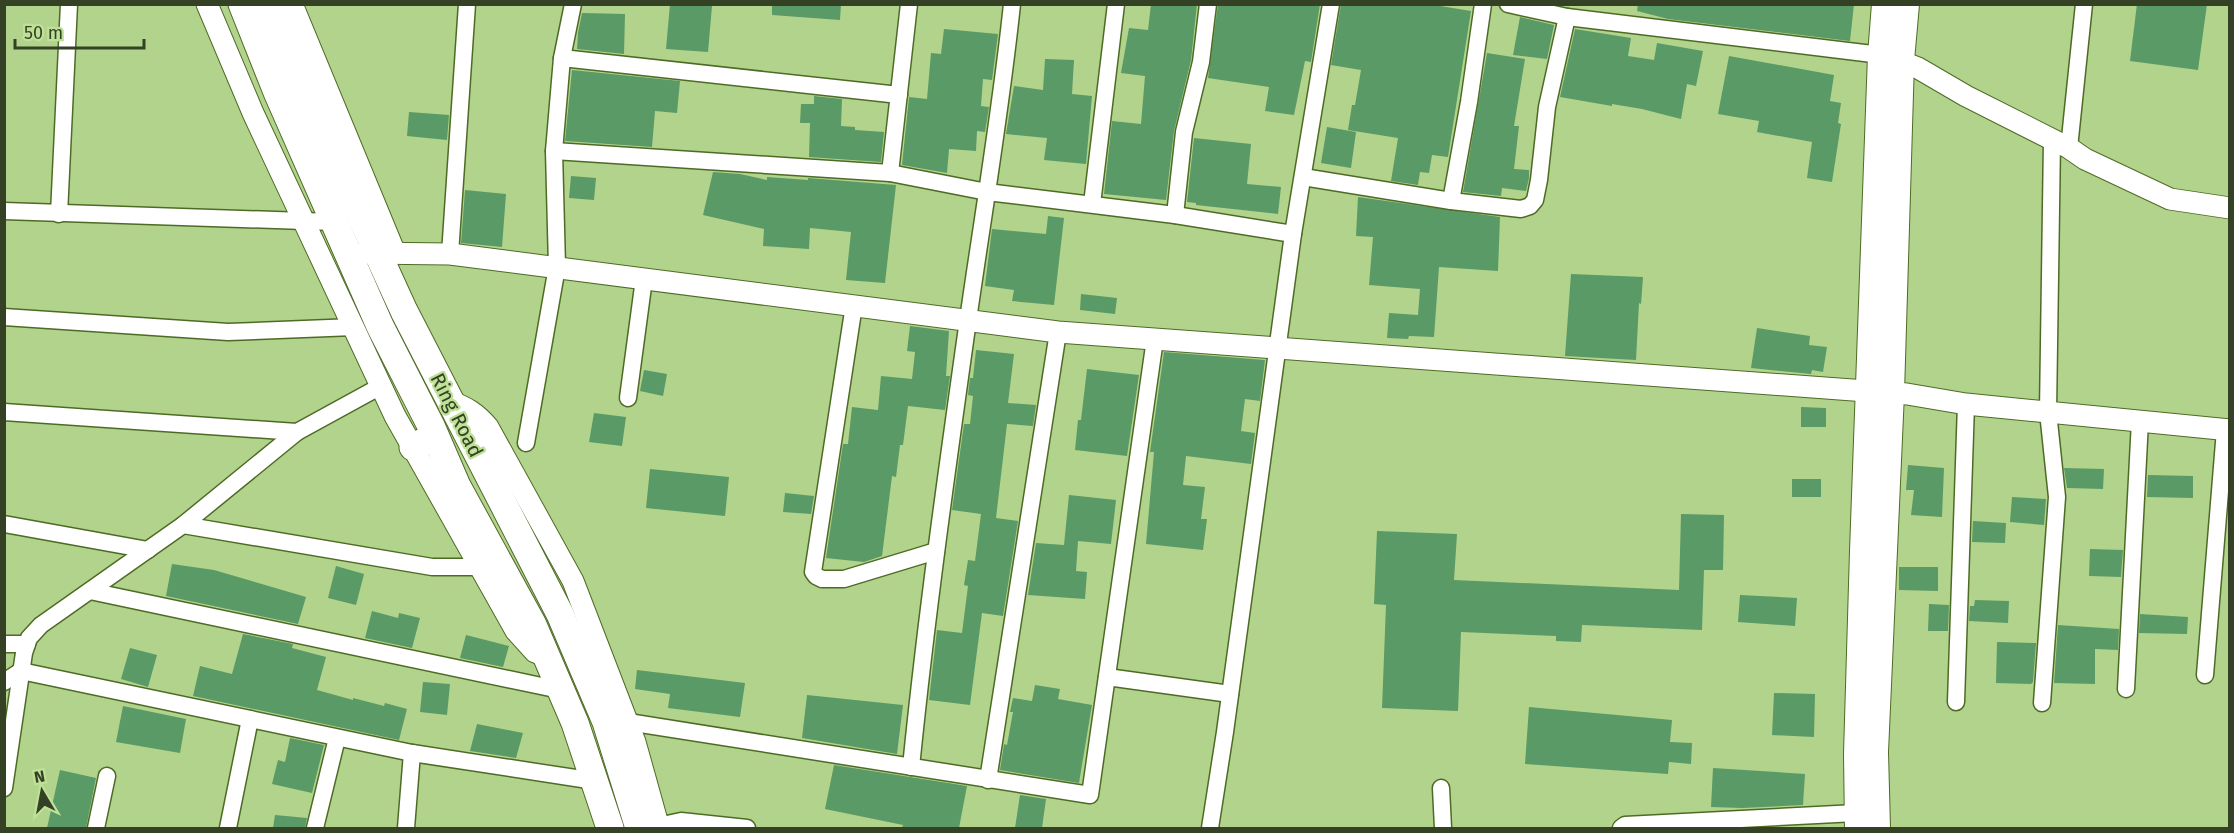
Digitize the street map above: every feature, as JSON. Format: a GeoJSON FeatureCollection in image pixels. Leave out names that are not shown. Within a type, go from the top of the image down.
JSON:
{"type":"FeatureCollection","features":[{"type":"Feature","properties":{"kind":"highway","name":"Ring Road"},"geometry":{"type":"LineString","coordinates":[[242,4],[333,222],[380,326],[424,442],[457,486],[534,625],[575,723],[610,828]]}},
{"type":"Feature","properties":{"kind":"highway","name":"Ring Road"},"geometry":{"type":"LineString","coordinates":[[267,4],[310,75],[450,401],[560,614],[652,828]]}},
{"type":"Feature","properties":{"kind":"main road"},"geometry":{"type":"LineString","coordinates":[[1877,828],[1875,752],[1880,392],[1891,57],[1885,4]]}},
{"type":"Feature","properties":{"kind":"main road"},"geometry":{"type":"LineString","coordinates":[[1891,57],[1906,4]]}},
{"type":"Feature","properties":{"kind":"main road"},"geometry":{"type":"LineString","coordinates":[[1857,821],[1863,551],[1880,392]]}},
{"type":"Feature","properties":{"kind":"street"},"geometry":{"type":"LineString","coordinates":[[59,213],[69,4]]}},
{"type":"Feature","properties":{"kind":"street"},"geometry":{"type":"LineString","coordinates":[[207,4],[253,113],[381,386],[424,442],[480,567],[516,631],[535,652],[546,656]]}},
{"type":"Feature","properties":{"kind":"street"},"geometry":{"type":"LineString","coordinates":[[292,4],[310,75]]}},
{"type":"Feature","properties":{"kind":"street"},"geometry":{"type":"LineString","coordinates":[[450,254],[467,4]]}},
{"type":"Feature","properties":{"kind":"street"},"geometry":{"type":"LineString","coordinates":[[526,443],[556,267],[554,151],[562,58],[573,4]]}},
{"type":"Feature","properties":{"kind":"street"},"geometry":{"type":"LineString","coordinates":[[890,173],[909,4]]}},
{"type":"Feature","properties":{"kind":"street"},"geometry":{"type":"LineString","coordinates":[[911,767],[924,636],[1004,80],[1012,4]]}},
{"type":"Feature","properties":{"kind":"street"},"geometry":{"type":"LineString","coordinates":[[1092,204],[1116,4]]}},
{"type":"Feature","properties":{"kind":"street"},"geometry":{"type":"LineString","coordinates":[[1175,215],[1184,132],[1201,62],[1208,4]]}},
{"type":"Feature","properties":{"kind":"street"},"geometry":{"type":"LineString","coordinates":[[1210,828],[1293,234],[1330,4]]}},
{"type":"Feature","properties":{"kind":"street"},"geometry":{"type":"LineString","coordinates":[[1450,201],[1469,102],[1483,4]]}},
{"type":"Feature","properties":{"kind":"street"},"geometry":{"type":"LineString","coordinates":[[1508,4],[1891,57],[2061,144],[2085,159],[2170,199],[2229,208]]}},
{"type":"Feature","properties":{"kind":"street"},"geometry":{"type":"LineString","coordinates":[[2042,703],[2057,497],[2048,412],[2061,144],[2084,4]]}},
{"type":"Feature","properties":{"kind":"street"},"geometry":{"type":"LineString","coordinates":[[1303,177],[1450,201],[1521,209],[1530,206],[1535,200],[1539,180],[1559,12]]}},
{"type":"Feature","properties":{"kind":"street"},"geometry":{"type":"LineString","coordinates":[[562,58],[899,95]]}},
{"type":"Feature","properties":{"kind":"street"},"geometry":{"type":"LineString","coordinates":[[554,151],[890,173],[987,192],[1175,215],[1293,234]]}},
{"type":"Feature","properties":{"kind":"street"},"geometry":{"type":"LineString","coordinates":[[4,211],[333,222]]}},
{"type":"Feature","properties":{"kind":"street"},"geometry":{"type":"LineString","coordinates":[[348,253],[450,254],[1058,332],[1880,392],[1966,404],[2227,430],[2205,675]]}},
{"type":"Feature","properties":{"kind":"street"},"geometry":{"type":"LineString","coordinates":[[628,398],[644,279]]}},
{"type":"Feature","properties":{"kind":"street"},"geometry":{"type":"LineString","coordinates":[[854,305],[813,572],[822,579],[844,579],[936,551]]}},
{"type":"Feature","properties":{"kind":"street"},"geometry":{"type":"LineString","coordinates":[[4,317],[228,332],[354,327]]}},
{"type":"Feature","properties":{"kind":"street"},"geometry":{"type":"LineString","coordinates":[[988,780],[1058,332]]}},
{"type":"Feature","properties":{"kind":"street"},"geometry":{"type":"LineString","coordinates":[[628,722],[1090,795],[1155,339]]}},
{"type":"Feature","properties":{"kind":"street"},"geometry":{"type":"LineString","coordinates":[[4,788],[27,644],[29,638],[41,624],[183,525],[297,432],[381,386]]}},
{"type":"Feature","properties":{"kind":"street"},"geometry":{"type":"LineString","coordinates":[[450,401],[478,415],[493,437],[573,581],[636,742],[652,828],[681,821],[747,828]]}},
{"type":"Feature","properties":{"kind":"street"},"geometry":{"type":"LineString","coordinates":[[1956,702],[1966,404]]}},
{"type":"Feature","properties":{"kind":"street"},"geometry":{"type":"LineString","coordinates":[[4,412],[297,432]]}},
{"type":"Feature","properties":{"kind":"street"},"geometry":{"type":"LineString","coordinates":[[2126,689],[2140,421]]}},
{"type":"Feature","properties":{"kind":"street"},"geometry":{"type":"LineString","coordinates":[[4,524],[148,550]]}},
{"type":"Feature","properties":{"kind":"street"},"geometry":{"type":"LineString","coordinates":[[183,525],[432,567],[480,567]]}},
{"type":"Feature","properties":{"kind":"street"},"geometry":{"type":"LineString","coordinates":[[90,591],[560,690]]}},
{"type":"Feature","properties":{"kind":"street"},"geometry":{"type":"LineString","coordinates":[[4,644],[27,644]]}},
{"type":"Feature","properties":{"kind":"street"},"geometry":{"type":"LineString","coordinates":[[4,682],[21,672],[412,753],[595,781]]}},
{"type":"Feature","properties":{"kind":"street"},"geometry":{"type":"LineString","coordinates":[[1107,676],[1230,694]]}},
{"type":"Feature","properties":{"kind":"street"},"geometry":{"type":"LineString","coordinates":[[228,828],[250,719]]}},
{"type":"Feature","properties":{"kind":"street"},"geometry":{"type":"LineString","coordinates":[[315,828],[337,738]]}},
{"type":"Feature","properties":{"kind":"street"},"geometry":{"type":"LineString","coordinates":[[406,828],[412,753]]}},
{"type":"Feature","properties":{"kind":"street"},"geometry":{"type":"LineString","coordinates":[[96,828],[107,776]]}},
{"type":"Feature","properties":{"kind":"street"},"geometry":{"type":"LineString","coordinates":[[1441,788],[1443,828]]}},
{"type":"Feature","properties":{"kind":"street"},"geometry":{"type":"LineString","coordinates":[[1621,828],[1625,825],[1857,821]]}},
{"type":"Feature","properties":{"kind":"building"},"geometry":{"type":"Polygon","coordinates":[[[670,4],[712,6],[708,52],[666,49],[670,4]]]}},
{"type":"Feature","properties":{"kind":"building"},"geometry":{"type":"Polygon","coordinates":[[[772,4],[841,4],[840,20],[772,15],[772,4]]]}},
{"type":"Feature","properties":{"kind":"building"},"geometry":{"type":"Polygon","coordinates":[[[1151,4],[1197,4],[1191,60],[1174,131],[1166,200],[1104,194],[1112,121],[1141,124],[1145,76],[1121,73],[1129,28],[1148,30],[1151,4]]]}},
{"type":"Feature","properties":{"kind":"building"},"geometry":{"type":"Polygon","coordinates":[[[1218,4],[1320,4],[1311,62],[1305,61],[1294,115],[1265,111],[1269,87],[1208,78],[1218,4]]]}},
{"type":"Feature","properties":{"kind":"building"},"geometry":{"type":"Polygon","coordinates":[[[1341,4],[1428,4],[1471,11],[1448,157],[1432,155],[1429,173],[1420,172],[1418,185],[1391,181],[1398,138],[1348,130],[1361,70],[1331,65],[1341,4]]]}},
{"type":"Feature","properties":{"kind":"building"},"geometry":{"type":"Polygon","coordinates":[[[1638,4],[1854,4],[1850,41],[1668,19],[1637,11],[1638,4]]]}},
{"type":"Feature","properties":{"kind":"building"},"geometry":{"type":"Polygon","coordinates":[[[2137,4],[2207,4],[2198,70],[2130,61],[2137,4]]]}},
{"type":"Feature","properties":{"kind":"building"},"geometry":{"type":"Polygon","coordinates":[[[582,13],[625,14],[624,54],[577,49],[582,13]]]}},
{"type":"Feature","properties":{"kind":"building"},"geometry":{"type":"Polygon","coordinates":[[[1520,17],[1554,25],[1547,59],[1513,55],[1520,17]]]}},
{"type":"Feature","properties":{"kind":"building"},"geometry":{"type":"Polygon","coordinates":[[[944,29],[998,34],[992,80],[983,79],[981,106],[989,107],[985,132],[977,131],[976,151],[949,149],[947,173],[902,165],[909,97],[927,99],[931,53],[941,54],[944,29]]]}},
{"type":"Feature","properties":{"kind":"building"},"geometry":{"type":"Polygon","coordinates":[[[1575,29],[1631,38],[1628,56],[1654,60],[1657,43],[1703,51],[1696,86],[1687,84],[1681,119],[1642,109],[1560,97],[1575,29]]]}},
{"type":"Feature","properties":{"kind":"building"},"geometry":{"type":"Polygon","coordinates":[[[1487,53],[1525,59],[1514,126],[1519,126],[1514,169],[1529,170],[1529,178],[1526,191],[1502,188],[1501,196],[1463,192],[1487,53]]]}},
{"type":"Feature","properties":{"kind":"building"},"geometry":{"type":"Polygon","coordinates":[[[1729,56],[1834,75],[1830,101],[1841,103],[1838,123],[1841,124],[1832,182],[1807,178],[1812,142],[1757,132],[1759,121],[1718,114],[1729,56]]]}},
{"type":"Feature","properties":{"kind":"building"},"geometry":{"type":"Polygon","coordinates":[[[1045,59],[1074,60],[1072,94],[1092,96],[1086,164],[1044,160],[1047,138],[1006,134],[1014,86],[1043,90],[1045,59]]]}},
{"type":"Feature","properties":{"kind":"building"},"geometry":{"type":"Polygon","coordinates":[[[572,70],[680,81],[677,113],[655,111],[652,147],[565,141],[572,70]]]}},
{"type":"Feature","properties":{"kind":"building"},"geometry":{"type":"Polygon","coordinates":[[[814,96],[842,99],[841,126],[855,127],[855,130],[884,132],[881,162],[809,157],[810,123],[800,123],[801,104],[814,104],[814,96]]]}},
{"type":"Feature","properties":{"kind":"building"},"geometry":{"type":"Polygon","coordinates":[[[409,112],[449,115],[447,140],[407,136],[409,112]]]}},
{"type":"Feature","properties":{"kind":"building"},"geometry":{"type":"Polygon","coordinates":[[[1327,127],[1356,132],[1351,168],[1321,163],[1327,127]]]}},
{"type":"Feature","properties":{"kind":"building"},"geometry":{"type":"Polygon","coordinates":[[[1194,138],[1251,144],[1247,184],[1281,187],[1278,214],[1187,202],[1194,138]]]}},
{"type":"Feature","properties":{"kind":"building"},"geometry":{"type":"Polygon","coordinates":[[[713,172],[740,174],[767,180],[767,177],[808,180],[808,178],[896,185],[885,283],[846,280],[851,232],[810,228],[809,249],[763,246],[764,229],[703,215],[713,172]]]}},
{"type":"Feature","properties":{"kind":"building"},"geometry":{"type":"Polygon","coordinates":[[[571,176],[596,178],[594,200],[569,198],[571,176]]]}},
{"type":"Feature","properties":{"kind":"building"},"geometry":{"type":"Polygon","coordinates":[[[465,190],[506,194],[502,247],[461,243],[465,190]]]}},
{"type":"Feature","properties":{"kind":"building"},"geometry":{"type":"Polygon","coordinates":[[[1358,197],[1500,217],[1498,271],[1439,267],[1434,337],[1387,338],[1389,313],[1418,315],[1420,289],[1369,285],[1373,237],[1356,236],[1358,197]]]}},
{"type":"Feature","properties":{"kind":"building"},"geometry":{"type":"Polygon","coordinates":[[[1048,216],[1064,218],[1054,305],[1012,301],[1014,290],[985,286],[992,229],[1046,234],[1048,216]]]}},
{"type":"Feature","properties":{"kind":"building"},"geometry":{"type":"Polygon","coordinates":[[[1571,274],[1643,277],[1641,304],[1639,303],[1636,360],[1565,356],[1571,274]]]}},
{"type":"Feature","properties":{"kind":"building"},"geometry":{"type":"Polygon","coordinates":[[[1081,294],[1117,298],[1115,314],[1080,310],[1081,294]]]}},
{"type":"Feature","properties":{"kind":"building"},"geometry":{"type":"Polygon","coordinates":[[[910,326],[949,331],[946,376],[950,376],[945,410],[908,406],[896,477],[892,476],[882,556],[864,562],[826,558],[843,444],[848,444],[852,407],[878,410],[881,376],[912,379],[915,352],[907,351],[910,326]]]}},
{"type":"Feature","properties":{"kind":"building"},"geometry":{"type":"Polygon","coordinates":[[[1757,328],[1810,336],[1809,345],[1827,347],[1823,372],[1812,370],[1811,374],[1751,368],[1757,328]]]}},
{"type":"Feature","properties":{"kind":"building"},"geometry":{"type":"Polygon","coordinates":[[[976,350],[1014,354],[1008,403],[1036,405],[1033,426],[1007,424],[996,518],[1018,521],[1003,616],[982,613],[970,705],[929,700],[937,630],[962,633],[968,586],[964,585],[968,560],[975,561],[981,514],[952,510],[964,424],[970,424],[973,396],[968,395],[970,378],[973,378],[976,350]]]}},
{"type":"Feature","properties":{"kind":"building"},"geometry":{"type":"Polygon","coordinates":[[[1164,352],[1265,360],[1260,401],[1245,399],[1241,431],[1255,433],[1251,464],[1186,456],[1183,485],[1205,487],[1201,519],[1207,519],[1203,550],[1146,544],[1154,452],[1150,452],[1164,352]]]}},
{"type":"Feature","properties":{"kind":"building"},"geometry":{"type":"Polygon","coordinates":[[[1087,369],[1139,375],[1127,456],[1075,450],[1087,369]]]}},
{"type":"Feature","properties":{"kind":"building"},"geometry":{"type":"Polygon","coordinates":[[[644,370],[667,374],[663,396],[640,391],[644,370]]]}},
{"type":"Feature","properties":{"kind":"building"},"geometry":{"type":"Polygon","coordinates":[[[1801,407],[1826,408],[1826,427],[1801,427],[1801,407]]]}},
{"type":"Feature","properties":{"kind":"building"},"geometry":{"type":"Polygon","coordinates":[[[594,413],[626,417],[622,446],[589,442],[594,413]]]}},
{"type":"Feature","properties":{"kind":"building"},"geometry":{"type":"Polygon","coordinates":[[[1908,465],[1944,468],[1942,517],[1911,515],[1914,490],[1906,490],[1908,465]]]}},
{"type":"Feature","properties":{"kind":"building"},"geometry":{"type":"Polygon","coordinates":[[[2064,468],[2104,469],[2103,489],[2067,488],[2064,468]]]}},
{"type":"Feature","properties":{"kind":"building"},"geometry":{"type":"Polygon","coordinates":[[[650,469],[729,477],[725,516],[646,508],[650,469]]]}},
{"type":"Feature","properties":{"kind":"building"},"geometry":{"type":"Polygon","coordinates":[[[2148,475],[2193,476],[2193,498],[2147,497],[2148,475]]]}},
{"type":"Feature","properties":{"kind":"building"},"geometry":{"type":"Polygon","coordinates":[[[1792,479],[1821,479],[1821,497],[1792,497],[1792,479]]]}},
{"type":"Feature","properties":{"kind":"building"},"geometry":{"type":"Polygon","coordinates":[[[785,493],[814,496],[811,514],[783,512],[785,493]]]}},
{"type":"Feature","properties":{"kind":"building"},"geometry":{"type":"Polygon","coordinates":[[[1069,495],[1116,500],[1111,544],[1078,541],[1076,571],[1087,572],[1085,599],[1028,595],[1036,543],[1064,545],[1069,495]]]}},
{"type":"Feature","properties":{"kind":"building"},"geometry":{"type":"Polygon","coordinates":[[[2012,497],[2046,499],[2044,525],[2010,522],[2012,497]]]}},
{"type":"Feature","properties":{"kind":"building"},"geometry":{"type":"Polygon","coordinates":[[[1681,514],[1724,515],[1723,570],[1704,570],[1702,630],[1582,625],[1581,642],[1556,641],[1556,636],[1461,632],[1458,711],[1382,708],[1386,605],[1374,604],[1377,531],[1457,534],[1454,580],[1679,590],[1681,514]]]}},
{"type":"Feature","properties":{"kind":"building"},"geometry":{"type":"Polygon","coordinates":[[[1973,521],[2006,523],[2005,543],[1972,542],[1973,521]]]}},
{"type":"Feature","properties":{"kind":"building"},"geometry":{"type":"Polygon","coordinates":[[[2090,549],[2123,550],[2121,577],[2089,576],[2090,549]]]}},
{"type":"Feature","properties":{"kind":"building"},"geometry":{"type":"Polygon","coordinates":[[[172,564],[214,570],[306,597],[298,624],[166,596],[172,564]]]}},
{"type":"Feature","properties":{"kind":"building"},"geometry":{"type":"Polygon","coordinates":[[[336,566],[364,574],[356,605],[328,598],[336,566]]]}},
{"type":"Feature","properties":{"kind":"building"},"geometry":{"type":"Polygon","coordinates":[[[1899,567],[1938,567],[1938,591],[1899,590],[1899,567]]]}},
{"type":"Feature","properties":{"kind":"building"},"geometry":{"type":"Polygon","coordinates":[[[1740,595],[1797,598],[1795,626],[1738,622],[1740,595]]]}},
{"type":"Feature","properties":{"kind":"building"},"geometry":{"type":"Polygon","coordinates":[[[1975,600],[2009,601],[2008,623],[1969,621],[1970,606],[1974,606],[1975,600]]]}},
{"type":"Feature","properties":{"kind":"building"},"geometry":{"type":"Polygon","coordinates":[[[1929,604],[1949,605],[1948,631],[1928,631],[1929,604]]]}},
{"type":"Feature","properties":{"kind":"building"},"geometry":{"type":"Polygon","coordinates":[[[372,611],[398,618],[399,613],[420,618],[412,648],[365,638],[372,611]]]}},
{"type":"Feature","properties":{"kind":"building"},"geometry":{"type":"Polygon","coordinates":[[[2140,614],[2188,617],[2187,634],[2139,633],[2140,614]]]}},
{"type":"Feature","properties":{"kind":"building"},"geometry":{"type":"Polygon","coordinates":[[[2058,625],[2119,629],[2118,650],[2095,649],[2095,684],[2054,683],[2058,625]]]}},
{"type":"Feature","properties":{"kind":"building"},"geometry":{"type":"Polygon","coordinates":[[[243,634],[293,644],[292,648],[326,657],[317,690],[353,700],[353,698],[384,706],[385,703],[407,709],[399,740],[193,696],[200,666],[232,674],[243,634]]]}},
{"type":"Feature","properties":{"kind":"building"},"geometry":{"type":"Polygon","coordinates":[[[466,635],[509,646],[503,667],[460,658],[466,635]]]}},
{"type":"Feature","properties":{"kind":"building"},"geometry":{"type":"Polygon","coordinates":[[[1997,642],[2036,643],[2031,684],[1996,683],[1997,642]]]}},
{"type":"Feature","properties":{"kind":"building"},"geometry":{"type":"Polygon","coordinates":[[[130,648],[157,655],[148,687],[121,679],[130,648]]]}},
{"type":"Feature","properties":{"kind":"building"},"geometry":{"type":"Polygon","coordinates":[[[637,670],[745,683],[740,717],[668,708],[670,694],[635,689],[637,670]]]}},
{"type":"Feature","properties":{"kind":"building"},"geometry":{"type":"Polygon","coordinates":[[[423,682],[450,684],[447,715],[420,712],[423,682]]]}},
{"type":"Feature","properties":{"kind":"building"},"geometry":{"type":"Polygon","coordinates":[[[1035,685],[1060,689],[1058,699],[1092,705],[1079,783],[1000,770],[1013,712],[1010,712],[1013,698],[1032,701],[1035,685]]]}},
{"type":"Feature","properties":{"kind":"building"},"geometry":{"type":"Polygon","coordinates":[[[1774,693],[1815,694],[1814,737],[1772,735],[1774,693]]]}},
{"type":"Feature","properties":{"kind":"building"},"geometry":{"type":"Polygon","coordinates":[[[807,695],[903,705],[897,754],[802,738],[807,695]]]}},
{"type":"Feature","properties":{"kind":"building"},"geometry":{"type":"Polygon","coordinates":[[[123,706],[186,719],[180,753],[116,742],[123,706]]]}},
{"type":"Feature","properties":{"kind":"building"},"geometry":{"type":"Polygon","coordinates":[[[1529,707],[1672,720],[1670,742],[1692,743],[1691,764],[1669,762],[1668,774],[1525,764],[1529,707]]]}},
{"type":"Feature","properties":{"kind":"building"},"geometry":{"type":"Polygon","coordinates":[[[477,724],[523,733],[516,758],[470,751],[477,724]]]}},
{"type":"Feature","properties":{"kind":"building"},"geometry":{"type":"Polygon","coordinates":[[[290,738],[324,745],[312,793],[272,784],[278,760],[285,762],[290,738]]]}},
{"type":"Feature","properties":{"kind":"building"},"geometry":{"type":"Polygon","coordinates":[[[834,765],[967,786],[959,828],[902,828],[903,825],[825,809],[834,765]]]}},
{"type":"Feature","properties":{"kind":"building"},"geometry":{"type":"Polygon","coordinates":[[[1713,768],[1805,774],[1803,805],[1711,807],[1713,768]]]}},
{"type":"Feature","properties":{"kind":"building"},"geometry":{"type":"Polygon","coordinates":[[[60,770],[96,778],[86,828],[47,828],[60,770]]]}},
{"type":"Feature","properties":{"kind":"building"},"geometry":{"type":"Polygon","coordinates":[[[1020,795],[1046,799],[1042,828],[1015,828],[1020,795]]]}},
{"type":"Feature","properties":{"kind":"building"},"geometry":{"type":"Polygon","coordinates":[[[275,815],[307,818],[305,828],[273,828],[275,815]]]}}]}
